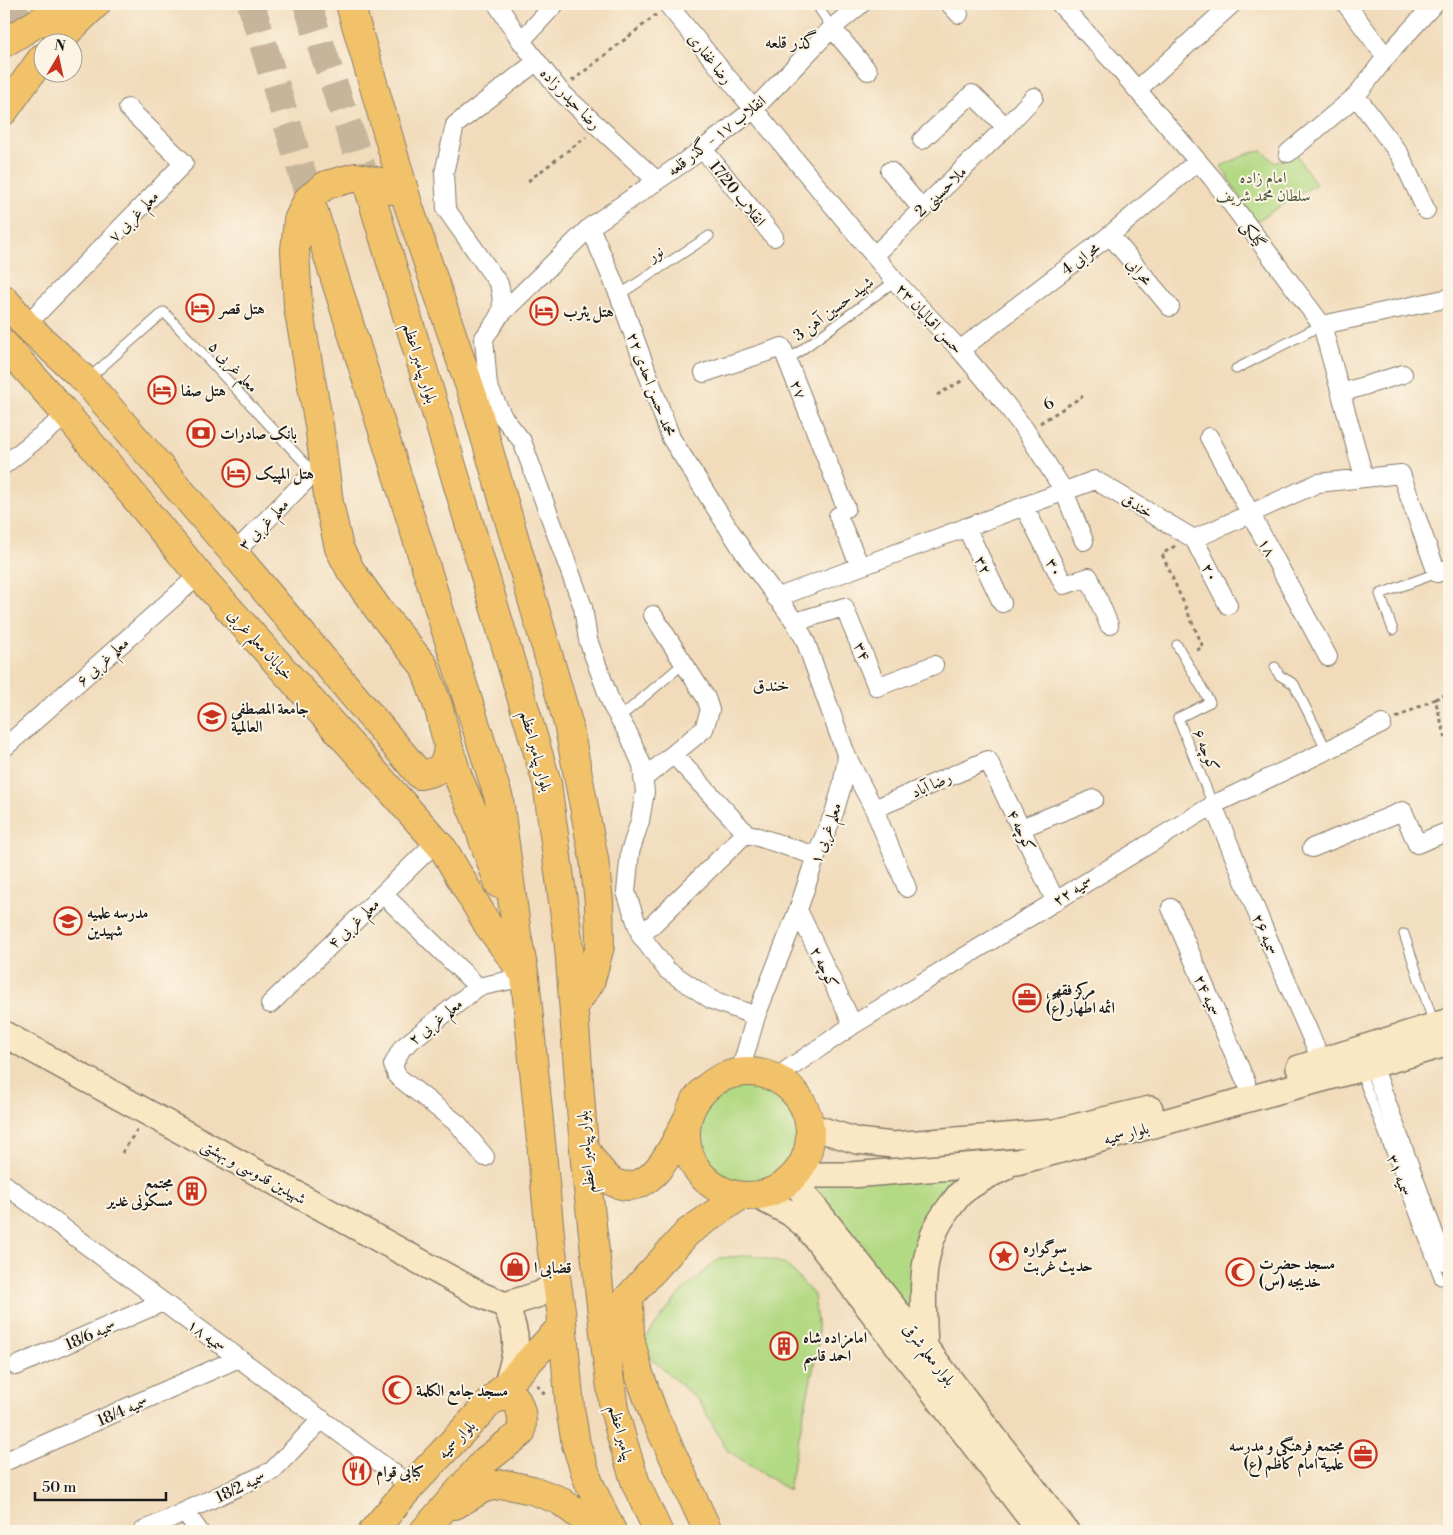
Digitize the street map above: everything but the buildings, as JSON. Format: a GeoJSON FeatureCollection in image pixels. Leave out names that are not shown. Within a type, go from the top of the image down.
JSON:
{"type":"FeatureCollection","features":[{"type":"Feature","properties":{"kind":"main road"},"geometry":{"type":"LineString","coordinates":[[4,43],[68,4]]}},
{"type":"Feature","properties":{"kind":"main road"},"geometry":{"type":"LineString","coordinates":[[67,32],[96,4]]}},
{"type":"Feature","properties":{"kind":"main road"},"geometry":{"type":"LineString","coordinates":[[350,4],[408,204],[474,399],[568,723],[594,860],[599,902],[600,946],[590,983],[574,1006]]}},
{"type":"Feature","properties":{"kind":"main road"},"geometry":{"type":"LineString","coordinates":[[4,111],[32,72]]}},
{"type":"Feature","properties":{"kind":"main road"},"geometry":{"type":"LineString","coordinates":[[408,204],[380,182],[356,177],[326,185],[308,199],[298,220],[295,250],[298,307],[319,466],[339,548],[351,571],[378,609],[424,666],[439,708],[458,777],[474,814],[517,935]]}},
{"type":"Feature","properties":{"kind":"main road","name":"بلوار پیامبر اعظم"},"geometry":{"type":"LineString","coordinates":[[370,192],[547,783],[569,946],[584,1148],[604,1330]]}},
{"type":"Feature","properties":{"kind":"main road"},"geometry":{"type":"LineString","coordinates":[[314,212],[499,799],[517,935],[525,977],[550,1236],[576,1444],[589,1483],[612,1531]]}},
{"type":"Feature","properties":{"kind":"main road"},"geometry":{"type":"LineString","coordinates":[[4,299],[26,325],[86,381],[413,767]]}},
{"type":"Feature","properties":{"kind":"main road","name":"خیابان معلم غربی"},"geometry":{"type":"LineString","coordinates":[[4,344],[67,415],[200,575],[444,850],[488,925],[525,977]]}},
{"type":"Feature","properties":{"kind":"main road"},"geometry":{"type":"LineString","coordinates":[[383,781],[398,774],[404,764],[435,772],[443,765],[447,758],[448,745]]}},
{"type":"Feature","properties":{"kind":"main road","name":"بلوار سمیه"},"geometry":{"type":"LineString","coordinates":[[810,1126],[857,1141],[893,1146],[1054,1132],[1158,1107],[1445,1030]]}},
{"type":"Feature","properties":{"kind":"main road","name":"بلوار سمیه"},"geometry":{"type":"LineString","coordinates":[[793,1177],[850,1175],[1017,1162],[1366,1068],[1445,1030]]}},
{"type":"Feature","properties":{"kind":"main road","name":"شهیدین قدوسی و بهشتی"},"geometry":{"type":"LineString","coordinates":[[4,1034],[481,1295],[506,1305]]}},
{"type":"Feature","properties":{"kind":"main road"},"geometry":{"type":"LineString","coordinates":[[584,1148],[602,1173],[614,1183],[632,1186],[648,1181],[669,1154],[695,1101],[707,1087],[722,1077],[740,1072],[758,1072],[774,1078],[792,1089],[804,1106],[810,1126],[810,1146],[803,1164],[793,1177],[776,1190],[749,1196],[688,1232],[629,1297],[604,1330]]}},
{"type":"Feature","properties":{"kind":"main road"},"geometry":{"type":"LineString","coordinates":[[687,1118],[685,1136],[688,1153],[696,1169],[708,1182],[723,1191],[749,1196]]}},
{"type":"Feature","properties":{"kind":"main road"},"geometry":{"type":"LineString","coordinates":[[925,1348],[923,1284],[925,1259],[932,1236],[943,1215],[960,1194],[982,1179],[1017,1162]]}},
{"type":"Feature","properties":{"kind":"main road","name":"بلوار معلم شرقی"},"geometry":{"type":"LineString","coordinates":[[793,1177],[1066,1531]]}},
{"type":"Feature","properties":{"kind":"main road","name":"بلوار معلم شرقی"},"geometry":{"type":"LineString","coordinates":[[749,1196],[790,1213],[807,1227],[1040,1531]]}},
{"type":"Feature","properties":{"kind":"main road"},"geometry":{"type":"LineString","coordinates":[[432,1522],[486,1460],[521,1433],[522,1410],[516,1399],[500,1393],[514,1360],[517,1340],[513,1322],[506,1305],[540,1294],[556,1284]]}},
{"type":"Feature","properties":{"kind":"main road"},"geometry":{"type":"LineString","coordinates":[[629,1297],[630,1337],[639,1374],[654,1415],[708,1531]]}},
{"type":"Feature","properties":{"kind":"main road","name":"بلوار سمیه"},"geometry":{"type":"LineString","coordinates":[[373,1531],[411,1486],[562,1326]]}},
{"type":"Feature","properties":{"kind":"main road","name":"پیامبر اعظم"},"geometry":{"type":"LineString","coordinates":[[604,1330],[614,1409],[622,1439],[636,1484],[658,1531]]}},
{"type":"Feature","properties":{"kind":"main road"},"geometry":{"type":"LineString","coordinates":[[607,1359],[654,1415]]}},
{"type":"Feature","properties":{"kind":"main road"},"geometry":{"type":"LineString","coordinates":[[432,1522],[484,1488],[504,1484],[532,1490],[559,1500],[600,1531]]}},
{"type":"Feature","properties":{"kind":"street","name":"رضا حیدر زاده"},"geometry":{"type":"LineString","coordinates":[[497,4],[536,62],[560,91],[657,181]]}},
{"type":"Feature","properties":{"kind":"street"},"geometry":{"type":"LineString","coordinates":[[521,41],[555,4]]}},
{"type":"Feature","properties":{"kind":"street","name":"انقلاب ۱۷ - گذر قلعه"},"geometry":{"type":"LineString","coordinates":[[657,181],[703,149],[753,110],[832,28],[861,4]]}},
{"type":"Feature","properties":{"kind":"street"},"geometry":{"type":"LineString","coordinates":[[1346,4],[1386,57]]}},
{"type":"Feature","properties":{"kind":"street"},"geometry":{"type":"LineString","coordinates":[[1288,153],[1356,96],[1386,57],[1434,4]]}},
{"type":"Feature","properties":{"kind":"street","name":"رضا غفاری"},"geometry":{"type":"LineString","coordinates":[[668,5],[753,110]]}},
{"type":"Feature","properties":{"kind":"street"},"geometry":{"type":"LineString","coordinates":[[1137,90],[1226,6]]}},
{"type":"Feature","properties":{"kind":"street","name":"گیلکی"},"geometry":{"type":"LineString","coordinates":[[1069,7],[1115,64],[1214,179],[1322,325],[1364,477]]}},
{"type":"Feature","properties":{"kind":"street"},"geometry":{"type":"LineString","coordinates":[[832,28],[868,71]]}},
{"type":"Feature","properties":{"kind":"street"},"geometry":{"type":"LineString","coordinates":[[501,314],[502,298],[499,284],[446,210],[444,173],[455,125],[536,62]]}},
{"type":"Feature","properties":{"kind":"street"},"geometry":{"type":"LineString","coordinates":[[922,140],[972,94],[1006,127]]}},
{"type":"Feature","properties":{"kind":"street"},"geometry":{"type":"LineString","coordinates":[[1356,96],[1400,155],[1426,210]]}},
{"type":"Feature","properties":{"kind":"street","name":"ملاحسینی 2"},"geometry":{"type":"LineString","coordinates":[[875,255],[1006,127],[1034,97]]}},
{"type":"Feature","properties":{"kind":"street","name":"معلم غربی ۷"},"geometry":{"type":"LineString","coordinates":[[26,325],[184,164],[128,108]]}},
{"type":"Feature","properties":{"kind":"street","name":"۲۳ حسن اقبالیان"},"geometry":{"type":"LineString","coordinates":[[753,110],[895,281],[960,350],[997,393],[1026,431],[1064,491],[1084,541]]}},
{"type":"Feature","properties":{"kind":"street","name":"انقلاب 17/20"},"geometry":{"type":"LineString","coordinates":[[703,149],[774,237]]}},
{"type":"Feature","properties":{"kind":"street","name":"محرابی 4"},"geometry":{"type":"LineString","coordinates":[[960,350],[1110,235],[1198,161]]}},
{"type":"Feature","properties":{"kind":"street"},"geometry":{"type":"LineString","coordinates":[[890,171],[922,209]]}},
{"type":"Feature","properties":{"kind":"street"},"geometry":{"type":"LineString","coordinates":[[657,181],[590,227],[501,314],[484,338],[488,386],[503,418],[522,441],[583,607],[588,640],[612,706],[629,735],[642,765],[645,792],[640,821],[630,852],[626,892],[641,936],[667,970],[712,1000],[756,1016]]}},
{"type":"Feature","properties":{"kind":"street","name":"۲۲ محمد حسن احدی"},"geometry":{"type":"LineString","coordinates":[[590,227],[618,294],[670,438],[745,554],[776,598]]}},
{"type":"Feature","properties":{"kind":"street","name":"محرابی"},"geometry":{"type":"LineString","coordinates":[[1110,235],[1170,307]]}},
{"type":"Feature","properties":{"kind":"street"},"geometry":{"type":"LineString","coordinates":[[1322,325],[1449,298]]}},
{"type":"Feature","properties":{"kind":"street","name":"۲۷"},"geometry":{"type":"LineString","coordinates":[[704,373],[782,347],[860,566]]}},
{"type":"Feature","properties":{"kind":"street"},"geometry":{"type":"LineString","coordinates":[[1341,393],[1403,374]]}},
{"type":"Feature","properties":{"kind":"street"},"geometry":{"type":"LineString","coordinates":[[4,465],[67,415]]}},
{"type":"Feature","properties":{"kind":"street","name":"۱۸"},"geometry":{"type":"LineString","coordinates":[[1209,437],[1328,657]]}},
{"type":"Feature","properties":{"kind":"street","name":"معلم غربی ۳"},"geometry":{"type":"LineString","coordinates":[[234,554],[319,466]]}},
{"type":"Feature","properties":{"kind":"street"},"geometry":{"type":"LineString","coordinates":[[1192,537],[1318,484],[1401,474],[1443,570]]}},
{"type":"Feature","properties":{"kind":"street","name":"خندق"},"geometry":{"type":"LineString","coordinates":[[776,598],[1095,480],[1192,537]]}},
{"type":"Feature","properties":{"kind":"street","name":"۳۰"},"geometry":{"type":"LineString","coordinates":[[1024,506],[1064,585],[1089,577],[1109,625]]}},
{"type":"Feature","properties":{"kind":"street","name":"۳۲"},"geometry":{"type":"LineString","coordinates":[[966,527],[1002,603]]}},
{"type":"Feature","properties":{"kind":"street","name":"۲۰"},"geometry":{"type":"LineString","coordinates":[[1192,537],[1228,605]]}},
{"type":"Feature","properties":{"kind":"street","name":"معلم غربی ۶"},"geometry":{"type":"LineString","coordinates":[[4,748],[200,575]]}},
{"type":"Feature","properties":{"kind":"street","name":"معلم غربی ۱"},"geometry":{"type":"LineString","coordinates":[[740,1072],[756,1016],[834,813],[842,786],[847,757],[805,640],[795,622],[776,598]]}},
{"type":"Feature","properties":{"kind":"street","name":"۳۴"},"geometry":{"type":"LineString","coordinates":[[795,622],[844,607],[878,687],[934,665]]}},
{"type":"Feature","properties":{"kind":"street"},"geometry":{"type":"LineString","coordinates":[[643,779],[704,729],[710,710],[706,698],[652,615]]}},
{"type":"Feature","properties":{"kind":"street","name":"سمیه ۲۲"},"geometry":{"type":"LineString","coordinates":[[774,1078],[853,1025],[1214,805],[1382,724]]}},
{"type":"Feature","properties":{"kind":"street"},"geometry":{"type":"LineString","coordinates":[[674,755],[746,833],[816,856]]}},
{"type":"Feature","properties":{"kind":"street"},"geometry":{"type":"LineString","coordinates":[[847,757],[874,809],[907,888]]}},
{"type":"Feature","properties":{"kind":"street","name":"رضا آباد"},"geometry":{"type":"LineString","coordinates":[[874,809],[988,760]]}},
{"type":"Feature","properties":{"kind":"street","name":"کوچه ۴"},"geometry":{"type":"LineString","coordinates":[[988,760],[1056,900]]}},
{"type":"Feature","properties":{"kind":"street"},"geometry":{"type":"LineString","coordinates":[[1021,828],[1094,799]]}},
{"type":"Feature","properties":{"kind":"street","name":"سمیه ۲۶"},"geometry":{"type":"LineString","coordinates":[[1214,805],[1263,927],[1322,1062]]}},
{"type":"Feature","properties":{"kind":"street"},"geometry":{"type":"LineString","coordinates":[[1312,848],[1403,811],[1416,844],[1449,831]]}},
{"type":"Feature","properties":{"kind":"street"},"geometry":{"type":"LineString","coordinates":[[641,936],[746,833]]}},
{"type":"Feature","properties":{"kind":"street","name":"معلم غربی ۴"},"geometry":{"type":"LineString","coordinates":[[270,1004],[436,842]]}},
{"type":"Feature","properties":{"kind":"street"},"geometry":{"type":"LineString","coordinates":[[383,894],[478,987]]}},
{"type":"Feature","properties":{"kind":"street","name":"سمیه ۲۴"},"geometry":{"type":"LineString","coordinates":[[1171,908],[1246,1082]]}},
{"type":"Feature","properties":{"kind":"street","name":"کوچه ۲"},"geometry":{"type":"LineString","coordinates":[[798,910],[853,1025]]}},
{"type":"Feature","properties":{"kind":"street","name":"معلم غربی ۲"},"geometry":{"type":"LineString","coordinates":[[485,1157],[458,1124],[397,1076],[392,1065],[402,1048],[478,987],[525,977]]}},
{"type":"Feature","properties":{"kind":"street","name":"سمیه ۳۱"},"geometry":{"type":"LineString","coordinates":[[1366,1068],[1444,1261]]}},
{"type":"Feature","properties":{"kind":"street","name":"سمیه ۱۸"},"geometry":{"type":"LineString","coordinates":[[4,1184],[411,1486]]}},
{"type":"Feature","properties":{"kind":"street","name":"سمیه 18/6"},"geometry":{"type":"LineString","coordinates":[[16,1366],[163,1302]]}},
{"type":"Feature","properties":{"kind":"street","name":"سمیه 18/4"},"geometry":{"type":"LineString","coordinates":[[4,1462],[239,1358]]}},
{"type":"Feature","properties":{"kind":"street","name":"سمیه 18/2"},"geometry":{"type":"LineString","coordinates":[[143,1531],[272,1471],[322,1420]]}},
{"type":"Feature","properties":{"kind":"street"},"geometry":{"type":"LineString","coordinates":[[185,1512],[199,1531]]}},
{"type":"Feature","properties":{"kind":"lane"},"geometry":{"type":"LineString","coordinates":[[816,4],[832,28]]}},
{"type":"Feature","properties":{"kind":"lane","name":"نور"},"geometry":{"type":"LineString","coordinates":[[618,294],[709,236]]}},
{"type":"Feature","properties":{"kind":"lane","name":"شهید حسین آهن 3"},"geometry":{"type":"LineString","coordinates":[[788,360],[895,281]]}},
{"type":"Feature","properties":{"kind":"lane","name":"معلم غربی ۵"},"geometry":{"type":"LineString","coordinates":[[86,381],[164,312],[319,466]]}},
{"type":"Feature","properties":{"kind":"lane"},"geometry":{"type":"LineString","coordinates":[[1236,369],[1322,325]]}},
{"type":"Feature","properties":{"kind":"lane"},"geometry":{"type":"LineString","coordinates":[[1393,630],[1380,594],[1443,570]]}},
{"type":"Feature","properties":{"kind":"lane","name":"کوچه ۶"},"geometry":{"type":"LineString","coordinates":[[1177,645],[1210,702],[1178,718],[1214,805]]}},
{"type":"Feature","properties":{"kind":"lane"},"geometry":{"type":"LineString","coordinates":[[619,718],[684,663]]}},
{"type":"Feature","properties":{"kind":"lane"},"geometry":{"type":"LineString","coordinates":[[1275,667],[1279,675],[1294,684],[1327,750]]}},
{"type":"Feature","properties":{"kind":"lane"},"geometry":{"type":"LineString","coordinates":[[1404,934],[1445,1030]]}},
{"type":"Feature","properties":{"kind":"lane","name":"سمیه ۳۱"},"geometry":{"type":"LineString","coordinates":[[1366,1068],[1440,1280]]}},
{"type":"Feature","properties":{"kind":"path"},"geometry":{"type":"LineString","coordinates":[[560,91],[668,5]]}},
{"type":"Feature","properties":{"kind":"path"},"geometry":{"type":"LineString","coordinates":[[528,181],[598,127]]}},
{"type":"Feature","properties":{"kind":"path"},"geometry":{"type":"LineString","coordinates":[[937,395],[978,371]]}},
{"type":"Feature","properties":{"kind":"path","name":"6"},"geometry":{"type":"LineString","coordinates":[[1026,431],[1083,396]]}},
{"type":"Feature","properties":{"kind":"path"},"geometry":{"type":"LineString","coordinates":[[1184,657],[1204,647],[1162,554],[1192,537]]}},
{"type":"Feature","properties":{"kind":"path"},"geometry":{"type":"LineString","coordinates":[[1382,724],[1449,693]]}},
{"type":"Feature","properties":{"kind":"path"},"geometry":{"type":"LineString","coordinates":[[1435,699],[1449,750]]}},
{"type":"Feature","properties":{"kind":"path"},"geometry":{"type":"LineString","coordinates":[[122,1153],[148,1112]]}},
{"type":"Feature","properties":{"kind":"green space","name":"امام زاده سلطان محمد شریف"},"geometry":{"type":"Polygon","coordinates":[[[1263,151],[1275,163],[1296,154],[1316,184],[1255,222],[1221,166],[1250,153],[1263,151]]]}},
{"type":"Feature","properties":{"kind":"green space"},"geometry":{"type":"Polygon","coordinates":[[[748,1086],[767,1090],[782,1101],[793,1116],[797,1135],[793,1154],[782,1169],[767,1180],[748,1184],[729,1180],[714,1169],[703,1154],[699,1135],[703,1116],[714,1101],[729,1090],[748,1086]]]}},
{"type":"Feature","properties":{"kind":"green space"},"geometry":{"type":"Polygon","coordinates":[[[1017,1162],[943,1215],[925,1347],[794,1178],[1017,1162]]]}},
{"type":"Feature","properties":{"kind":"green space","name":"امامزاده شاه احمد قاسم"},"geometry":{"type":"Polygon","coordinates":[[[752,1255],[786,1264],[814,1295],[819,1340],[788,1490],[727,1450],[700,1402],[638,1347],[681,1292],[720,1258],[752,1255]]]}},
{"type":"Feature","properties":{"kind":"tunnel"},"geometry":{"type":"LineString","coordinates":[[4,21],[34,4]]}},
{"type":"Feature","properties":{"kind":"tunnel"},"geometry":{"type":"LineString","coordinates":[[251,4],[314,212]]}},
{"type":"Feature","properties":{"kind":"tunnel"},"geometry":{"type":"LineString","coordinates":[[307,4],[370,192]]}},
{"type":"Feature","properties":{"kind":"place","name":"هتل قصر"},"geometry":{"type":"Point","coordinates":[200,308]}},
{"type":"Feature","properties":{"kind":"place","name":"هتل یثرب"},"geometry":{"type":"Point","coordinates":[544,311]}},
{"type":"Feature","properties":{"kind":"place","name":"هتل صفا"},"geometry":{"type":"Point","coordinates":[162,390]}},
{"type":"Feature","properties":{"kind":"place","name":"بانک صادرات"},"geometry":{"type":"Point","coordinates":[201,433]}},
{"type":"Feature","properties":{"kind":"place","name":"هتل المپیک"},"geometry":{"type":"Point","coordinates":[236,473]}},
{"type":"Feature","properties":{"kind":"place","name":"جامعة المصطفی العالمیة"},"geometry":{"type":"Point","coordinates":[212,717]}},
{"type":"Feature","properties":{"kind":"place","name":"مدرسه علمیه شهیدین"},"geometry":{"type":"Point","coordinates":[68,921]}},
{"type":"Feature","properties":{"kind":"place","name":"مرکز فقهی ائمه اطهار (ع)"},"geometry":{"type":"Point","coordinates":[1027,998]}},
{"type":"Feature","properties":{"kind":"place","name":"مجتمع مسکونی غدیر"},"geometry":{"type":"Point","coordinates":[192,1191]}},
{"type":"Feature","properties":{"kind":"place","name":"سوگواره حدیث غربت"},"geometry":{"type":"Point","coordinates":[1004,1256]}},
{"type":"Feature","properties":{"kind":"place","name":"قضابی ا"},"geometry":{"type":"Point","coordinates":[515,1267]}},
{"type":"Feature","properties":{"kind":"place","name":"مسجد حضرت خدیجه (س)"},"geometry":{"type":"Point","coordinates":[1240,1272]}},
{"type":"Feature","properties":{"kind":"place","name":"امامزاده شاه احمد قاسم"},"geometry":{"type":"Point","coordinates":[784,1346]}},
{"type":"Feature","properties":{"kind":"place","name":"مسجد جامع الکلمة"},"geometry":{"type":"Point","coordinates":[397,1390]}},
{"type":"Feature","properties":{"kind":"place","name":"مجتمع فرهنگی و مدرسه علمیه امام کاظم (ع)"},"geometry":{"type":"Point","coordinates":[1363,1454]}},
{"type":"Feature","properties":{"kind":"place","name":"کبابی قوام"},"geometry":{"type":"Point","coordinates":[357,1471]}},
{"type":"Feature","properties":{"kind":"district","name":"گذر قلعه"},"geometry":{"type":"Point","coordinates":[791,42]}},
{"type":"Feature","properties":{"kind":"district","name":"خندق"},"geometry":{"type":"Point","coordinates":[771,685]}}]}
